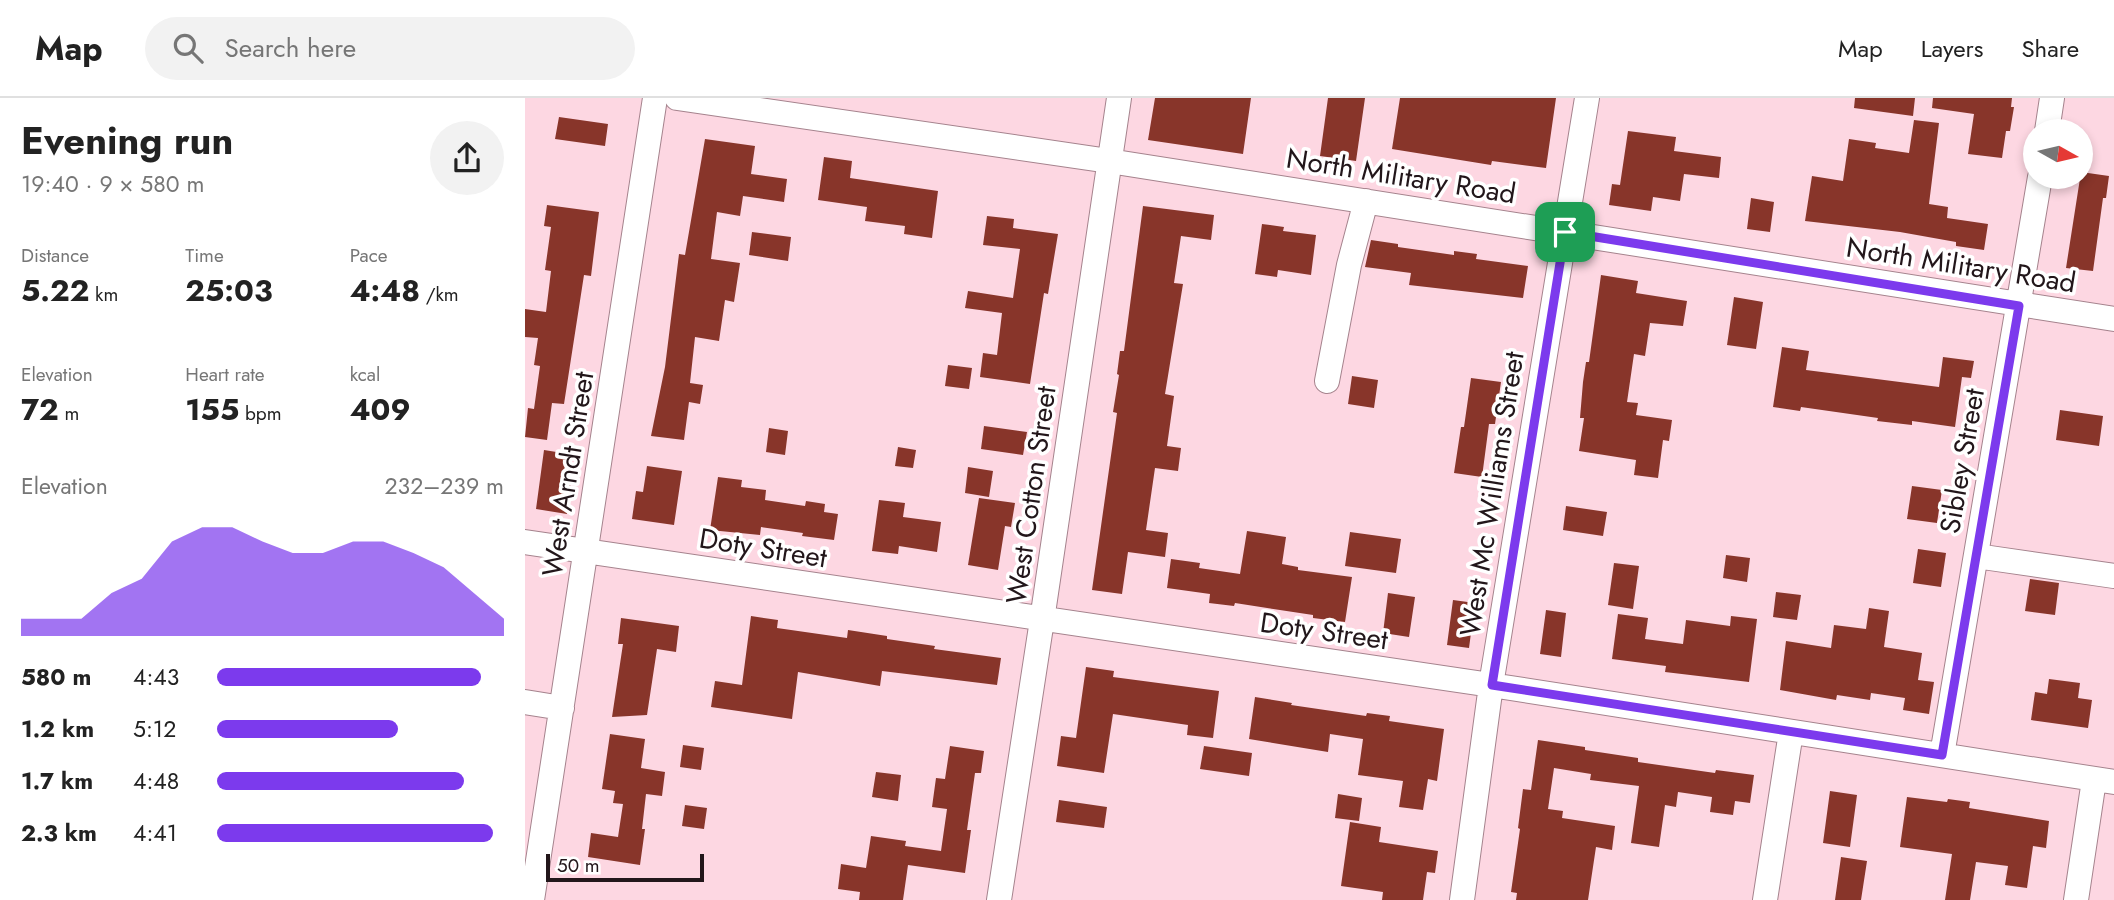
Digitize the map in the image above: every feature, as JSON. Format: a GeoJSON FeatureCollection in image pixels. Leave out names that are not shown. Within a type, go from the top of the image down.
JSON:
{"type":"FeatureCollection","features":[{"type":"Feature","properties":{"kind":"street","name":"West Arndt Street"},"geometry":{"type":"LineString","coordinates":[[532,900],[655,98]]}},
{"type":"Feature","properties":{"kind":"street","name":"North Military Road"},"geometry":{"type":"LineString","coordinates":[[677,98],[1109,161],[2114,319]]}},
{"type":"Feature","properties":{"kind":"street","name":"West Cotton Street"},"geometry":{"type":"LineString","coordinates":[[999,900],[1119,98]]}},
{"type":"Feature","properties":{"kind":"street","name":"West Mc Williams Street"},"geometry":{"type":"LineString","coordinates":[[1462,900],[1492,685],[1587,98]]}},
{"type":"Feature","properties":{"kind":"street"},"geometry":{"type":"LineString","coordinates":[[2049,119],[2052,98]]}},
{"type":"Feature","properties":{"kind":"street","name":"Sibley Street"},"geometry":{"type":"LineString","coordinates":[[1942,755],[2038,189]]}},
{"type":"Feature","properties":{"kind":"street"},"geometry":{"type":"LineString","coordinates":[[1327,380],[1349,265],[1366,201]]}},
{"type":"Feature","properties":{"kind":"street","name":"Doty Street"},"geometry":{"type":"LineString","coordinates":[[525,542],[1492,685],[2104,781]]}},
{"type":"Feature","properties":{"kind":"street"},"geometry":{"type":"LineString","coordinates":[[1976,556],[2114,576]]}},
{"type":"Feature","properties":{"kind":"street"},"geometry":{"type":"LineString","coordinates":[[525,702],[562,708]]}},
{"type":"Feature","properties":{"kind":"street"},"geometry":{"type":"LineString","coordinates":[[1765,900],[1791,732]]}},
{"type":"Feature","properties":{"kind":"street"},"geometry":{"type":"LineString","coordinates":[[2076,900],[2104,781]]}},
{"type":"Feature","properties":{"kind":"building"},"geometry":{"type":"Polygon","coordinates":[[[1155,98],[1251,98],[1243,154],[1148,140],[1155,98]]]}},
{"type":"Feature","properties":{"kind":"building"},"geometry":{"type":"Polygon","coordinates":[[[1328,98],[1365,98],[1356,161],[1320,156],[1328,98]]]}},
{"type":"Feature","properties":{"kind":"building"},"geometry":{"type":"Polygon","coordinates":[[[1400,98],[1556,98],[1546,168],[1492,161],[1491,165],[1392,149],[1400,98]]]}},
{"type":"Feature","properties":{"kind":"building"},"geometry":{"type":"Polygon","coordinates":[[[1855,98],[1915,98],[1913,116],[1854,108],[1855,98]]]}},
{"type":"Feature","properties":{"kind":"building"},"geometry":{"type":"Polygon","coordinates":[[[1933,98],[2012,98],[2011,107],[2014,107],[2010,131],[2006,131],[2002,158],[1968,154],[1974,114],[1932,108],[1933,98]]]}},
{"type":"Feature","properties":{"kind":"building"},"geometry":{"type":"Polygon","coordinates":[[[559,117],[608,124],[605,146],[555,139],[559,117]]]}},
{"type":"Feature","properties":{"kind":"building"},"geometry":{"type":"Polygon","coordinates":[[[1914,120],[1939,123],[1929,204],[1948,207],[1947,218],[1988,224],[1984,250],[1900,232],[1805,221],[1812,176],[1843,181],[1849,139],[1876,143],[1875,148],[1909,153],[1914,120]]]}},
{"type":"Feature","properties":{"kind":"building"},"geometry":{"type":"Polygon","coordinates":[[[1628,131],[1676,137],[1674,151],[1721,157],[1719,178],[1684,174],[1680,201],[1653,197],[1651,211],[1609,205],[1612,184],[1620,185],[1628,131]]]}},
{"type":"Feature","properties":{"kind":"building"},"geometry":{"type":"Polygon","coordinates":[[[705,139],[755,146],[751,174],[787,179],[784,202],[743,196],[740,216],[717,212],[711,259],[740,263],[734,302],[725,300],[719,341],[695,337],[690,383],[703,385],[700,404],[689,402],[684,440],[651,436],[665,367],[679,254],[685,255],[705,139]]]}},
{"type":"Feature","properties":{"kind":"building"},"geometry":{"type":"Polygon","coordinates":[[[824,157],[852,161],[850,178],[938,191],[932,238],[904,234],[905,226],[865,221],[867,207],[818,200],[824,157]]]}},
{"type":"Feature","properties":{"kind":"building"},"geometry":{"type":"Polygon","coordinates":[[[2093,174],[2109,176],[2106,198],[2103,198],[2093,271],[2066,268],[2078,189],[2093,189],[2093,174]]]}},
{"type":"Feature","properties":{"kind":"building"},"geometry":{"type":"Polygon","coordinates":[[[1751,198],[1774,202],[1770,232],[1747,229],[1751,198]]]}},
{"type":"Feature","properties":{"kind":"building"},"geometry":{"type":"Polygon","coordinates":[[[547,205],[599,212],[591,276],[584,275],[564,404],[552,403],[547,440],[525,437],[528,408],[534,409],[540,366],[534,365],[538,338],[525,337],[525,309],[546,312],[551,271],[545,270],[551,227],[544,226],[547,205]]]}},
{"type":"Feature","properties":{"kind":"building"},"geometry":{"type":"Polygon","coordinates":[[[1143,206],[1214,215],[1211,240],[1181,236],[1174,283],[1183,284],[1165,394],[1174,396],[1167,446],[1181,448],[1178,471],[1155,468],[1146,530],[1168,533],[1165,557],[1128,552],[1122,594],[1092,590],[1117,413],[1113,412],[1120,351],[1124,351],[1143,206]]]}},
{"type":"Feature","properties":{"kind":"building"},"geometry":{"type":"Polygon","coordinates":[[[987,216],[1014,219],[1013,228],[1058,234],[1048,294],[1044,293],[1030,384],[980,377],[983,353],[997,355],[1002,313],[965,308],[968,291],[1013,298],[1020,249],[983,245],[987,216]]]}},
{"type":"Feature","properties":{"kind":"building"},"geometry":{"type":"Polygon","coordinates":[[[1262,224],[1284,227],[1283,231],[1316,235],[1311,275],[1278,270],[1277,277],[1255,274],[1262,224]]]}},
{"type":"Feature","properties":{"kind":"building"},"geometry":{"type":"Polygon","coordinates":[[[752,232],[791,237],[788,261],[749,255],[752,232]]]}},
{"type":"Feature","properties":{"kind":"building"},"geometry":{"type":"Polygon","coordinates":[[[1371,240],[1454,255],[1454,251],[1477,254],[1476,259],[1528,266],[1523,298],[1409,285],[1411,273],[1365,267],[1371,240]]]}},
{"type":"Feature","properties":{"kind":"building"},"geometry":{"type":"Polygon","coordinates":[[[1601,275],[1638,281],[1636,293],[1687,301],[1683,326],[1650,323],[1645,356],[1634,354],[1627,402],[1638,403],[1636,415],[1672,420],[1669,441],[1663,440],[1658,478],[1634,475],[1636,460],[1579,451],[1584,418],[1580,418],[1583,382],[1586,362],[1589,362],[1601,275]]]}},
{"type":"Feature","properties":{"kind":"building"},"geometry":{"type":"Polygon","coordinates":[[[1734,297],[1763,302],[1756,349],[1727,345],[1734,297]]]}},
{"type":"Feature","properties":{"kind":"building"},"geometry":{"type":"Polygon","coordinates":[[[1782,347],[1809,351],[1806,370],[1939,387],[1943,357],[1974,361],[1971,378],[1962,377],[1955,427],[1912,421],[1912,425],[1801,407],[1800,411],[1773,407],[1782,347]]]}},
{"type":"Feature","properties":{"kind":"building"},"geometry":{"type":"Polygon","coordinates":[[[948,365],[972,368],[969,389],[945,386],[948,365]]]}},
{"type":"Feature","properties":{"kind":"building"},"geometry":{"type":"Polygon","coordinates":[[[1352,376],[1378,380],[1374,408],[1348,404],[1352,376]]]}},
{"type":"Feature","properties":{"kind":"building"},"geometry":{"type":"Polygon","coordinates":[[[1471,378],[1501,382],[1495,424],[1489,424],[1482,477],[1454,473],[1471,378]]]}},
{"type":"Feature","properties":{"kind":"building"},"geometry":{"type":"Polygon","coordinates":[[[2060,410],[2103,416],[2099,446],[2056,440],[2060,410]]]}},
{"type":"Feature","properties":{"kind":"building"},"geometry":{"type":"Polygon","coordinates":[[[984,426],[1027,432],[1023,455],[981,449],[984,426]]]}},
{"type":"Feature","properties":{"kind":"building"},"geometry":{"type":"Polygon","coordinates":[[[769,428],[788,431],[785,455],[766,452],[769,428]]]}},
{"type":"Feature","properties":{"kind":"building"},"geometry":{"type":"Polygon","coordinates":[[[898,447],[916,450],[913,468],[895,466],[898,447]]]}},
{"type":"Feature","properties":{"kind":"building"},"geometry":{"type":"Polygon","coordinates":[[[544,450],[569,454],[566,473],[572,474],[567,514],[536,509],[544,450]]]}},
{"type":"Feature","properties":{"kind":"building"},"geometry":{"type":"Polygon","coordinates":[[[647,466],[682,471],[674,525],[632,519],[636,491],[643,492],[647,466]]]}},
{"type":"Feature","properties":{"kind":"building"},"geometry":{"type":"Polygon","coordinates":[[[968,467],[993,471],[989,497],[965,493],[968,467]]]}},
{"type":"Feature","properties":{"kind":"building"},"geometry":{"type":"Polygon","coordinates":[[[718,477],[742,480],[741,487],[766,490],[765,500],[805,506],[806,501],[825,504],[824,512],[838,514],[834,540],[761,527],[760,535],[710,530],[718,477]]]}},
{"type":"Feature","properties":{"kind":"building"},"geometry":{"type":"Polygon","coordinates":[[[1912,486],[1942,490],[1937,523],[1907,519],[1912,486]]]}},
{"type":"Feature","properties":{"kind":"building"},"geometry":{"type":"Polygon","coordinates":[[[979,498],[1015,503],[1011,527],[1005,526],[998,570],[968,565],[979,498]]]}},
{"type":"Feature","properties":{"kind":"building"},"geometry":{"type":"Polygon","coordinates":[[[879,500],[905,503],[903,517],[941,522],[937,552],[899,546],[898,554],[872,551],[879,500]]]}},
{"type":"Feature","properties":{"kind":"building"},"geometry":{"type":"Polygon","coordinates":[[[1566,506],[1607,512],[1603,536],[1563,530],[1566,506]]]}},
{"type":"Feature","properties":{"kind":"building"},"geometry":{"type":"Polygon","coordinates":[[[1247,531],[1286,537],[1282,564],[1298,567],[1298,570],[1352,577],[1345,622],[1235,603],[1234,606],[1209,603],[1210,594],[1167,588],[1171,559],[1200,563],[1199,568],[1240,574],[1247,531]]]}},
{"type":"Feature","properties":{"kind":"building"},"geometry":{"type":"Polygon","coordinates":[[[1350,532],[1401,539],[1396,573],[1345,566],[1350,532]]]}},
{"type":"Feature","properties":{"kind":"building"},"geometry":{"type":"Polygon","coordinates":[[[1918,549],[1946,553],[1941,587],[1913,583],[1918,549]]]}},
{"type":"Feature","properties":{"kind":"building"},"geometry":{"type":"Polygon","coordinates":[[[1726,555],[1750,558],[1747,582],[1723,578],[1726,555]]]}},
{"type":"Feature","properties":{"kind":"building"},"geometry":{"type":"Polygon","coordinates":[[[1614,563],[1639,566],[1633,609],[1608,605],[1614,563]]]}},
{"type":"Feature","properties":{"kind":"building"},"geometry":{"type":"Polygon","coordinates":[[[2030,579],[2059,583],[2055,615],[2025,611],[2030,579]]]}},
{"type":"Feature","properties":{"kind":"building"},"geometry":{"type":"Polygon","coordinates":[[[1776,592],[1801,595],[1797,620],[1773,617],[1776,592]]]}},
{"type":"Feature","properties":{"kind":"building"},"geometry":{"type":"Polygon","coordinates":[[[1388,593],[1415,597],[1409,637],[1383,633],[1388,593]]]}},
{"type":"Feature","properties":{"kind":"building"},"geometry":{"type":"Polygon","coordinates":[[[1453,600],[1475,603],[1469,648],[1447,645],[1453,600]]]}},
{"type":"Feature","properties":{"kind":"building"},"geometry":{"type":"Polygon","coordinates":[[[1869,608],[1889,611],[1884,647],[1922,653],[1918,680],[1934,682],[1929,714],[1903,710],[1905,698],[1871,693],[1870,700],[1837,695],[1836,700],[1780,690],[1786,641],[1831,648],[1834,625],[1866,629],[1869,608]]]}},
{"type":"Feature","properties":{"kind":"building"},"geometry":{"type":"Polygon","coordinates":[[[1546,610],[1566,613],[1561,657],[1540,654],[1546,610]]]}},
{"type":"Feature","properties":{"kind":"building"},"geometry":{"type":"Polygon","coordinates":[[[1618,614],[1648,618],[1645,639],[1683,644],[1686,620],[1730,626],[1731,616],[1757,619],[1749,682],[1665,672],[1666,666],[1612,659],[1618,614]]]}},
{"type":"Feature","properties":{"kind":"building"},"geometry":{"type":"Polygon","coordinates":[[[751,616],[778,620],[777,628],[847,638],[848,630],[935,646],[934,649],[1001,658],[997,685],[882,671],[880,686],[798,672],[792,719],[711,707],[715,681],[742,685],[751,616]]]}},
{"type":"Feature","properties":{"kind":"building"},"geometry":{"type":"Polygon","coordinates":[[[621,618],[679,626],[676,652],[657,649],[647,715],[612,717],[623,644],[618,644],[621,618]]]}},
{"type":"Feature","properties":{"kind":"building"},"geometry":{"type":"Polygon","coordinates":[[[1086,667],[1114,671],[1113,677],[1219,691],[1213,738],[1187,735],[1188,725],[1113,714],[1104,773],[1057,766],[1061,736],[1076,738],[1086,667]]]}},
{"type":"Feature","properties":{"kind":"building"},"geometry":{"type":"Polygon","coordinates":[[[2049,679],[2080,683],[2078,698],[2092,700],[2088,728],[2031,720],[2035,692],[2047,694],[2049,679]]]}},
{"type":"Feature","properties":{"kind":"building"},"geometry":{"type":"Polygon","coordinates":[[[1255,697],[1366,716],[1367,713],[1390,716],[1389,721],[1444,729],[1437,781],[1428,779],[1423,810],[1399,807],[1403,781],[1358,775],[1363,739],[1330,734],[1328,752],[1249,739],[1255,697]]]}},
{"type":"Feature","properties":{"kind":"building"},"geometry":{"type":"Polygon","coordinates":[[[610,734],[645,739],[641,768],[665,772],[662,796],[646,794],[640,865],[588,857],[591,833],[618,837],[623,804],[613,803],[615,791],[602,789],[610,734]]]}},
{"type":"Feature","properties":{"kind":"building"},"geometry":{"type":"Polygon","coordinates":[[[1538,740],[1638,758],[1638,762],[1715,773],[1716,770],[1754,775],[1750,803],[1735,801],[1733,815],[1710,812],[1712,797],[1678,792],[1676,807],[1665,805],[1659,847],[1631,843],[1639,786],[1590,780],[1591,774],[1554,768],[1548,809],[1563,811],[1562,818],[1615,826],[1612,850],[1596,847],[1588,900],[1516,900],[1517,893],[1511,892],[1523,789],[1531,790],[1538,740]]]}},
{"type":"Feature","properties":{"kind":"building"},"geometry":{"type":"Polygon","coordinates":[[[683,745],[704,748],[701,770],[680,767],[683,745]]]}},
{"type":"Feature","properties":{"kind":"building"},"geometry":{"type":"Polygon","coordinates":[[[950,746],[984,751],[981,773],[975,773],[967,830],[971,830],[965,873],[908,865],[903,900],[859,900],[860,892],[838,889],[841,864],[866,868],[871,836],[906,841],[905,846],[941,851],[947,809],[932,807],[936,778],[945,779],[950,746]]]}},
{"type":"Feature","properties":{"kind":"building"},"geometry":{"type":"Polygon","coordinates":[[[1204,746],[1252,753],[1249,776],[1200,769],[1204,746]]]}},
{"type":"Feature","properties":{"kind":"building"},"geometry":{"type":"Polygon","coordinates":[[[876,772],[901,775],[898,801],[872,797],[876,772]]]}},
{"type":"Feature","properties":{"kind":"building"},"geometry":{"type":"Polygon","coordinates":[[[1830,791],[1857,795],[1850,847],[1823,843],[1830,791]]]}},
{"type":"Feature","properties":{"kind":"building"},"geometry":{"type":"Polygon","coordinates":[[[1338,794],[1362,798],[1359,821],[1335,818],[1338,794]]]}},
{"type":"Feature","properties":{"kind":"building"},"geometry":{"type":"Polygon","coordinates":[[[1907,797],[1970,802],[1969,808],[2049,821],[2046,848],[2033,846],[2027,888],[2005,885],[2008,866],[1976,862],[1970,900],[1945,900],[1952,854],[1900,847],[1907,797]]]}},
{"type":"Feature","properties":{"kind":"building"},"geometry":{"type":"Polygon","coordinates":[[[1059,800],[1107,807],[1104,828],[1056,822],[1059,800]]]}},
{"type":"Feature","properties":{"kind":"building"},"geometry":{"type":"Polygon","coordinates":[[[685,805],[707,808],[704,829],[682,826],[685,805]]]}},
{"type":"Feature","properties":{"kind":"building"},"geometry":{"type":"Polygon","coordinates":[[[1350,822],[1381,827],[1379,842],[1438,851],[1435,873],[1427,872],[1423,900],[1382,900],[1383,892],[1341,886],[1350,822]]]}},
{"type":"Feature","properties":{"kind":"building"},"geometry":{"type":"Polygon","coordinates":[[[1841,857],[1867,861],[1861,900],[1835,900],[1841,857]]]}},
{"type":"Feature","properties":{"kind":"route"},"geometry":{"type":"LineString","coordinates":[[1565,232],[2019,306],[1942,755],[1492,685],[1565,232]]}}]}
